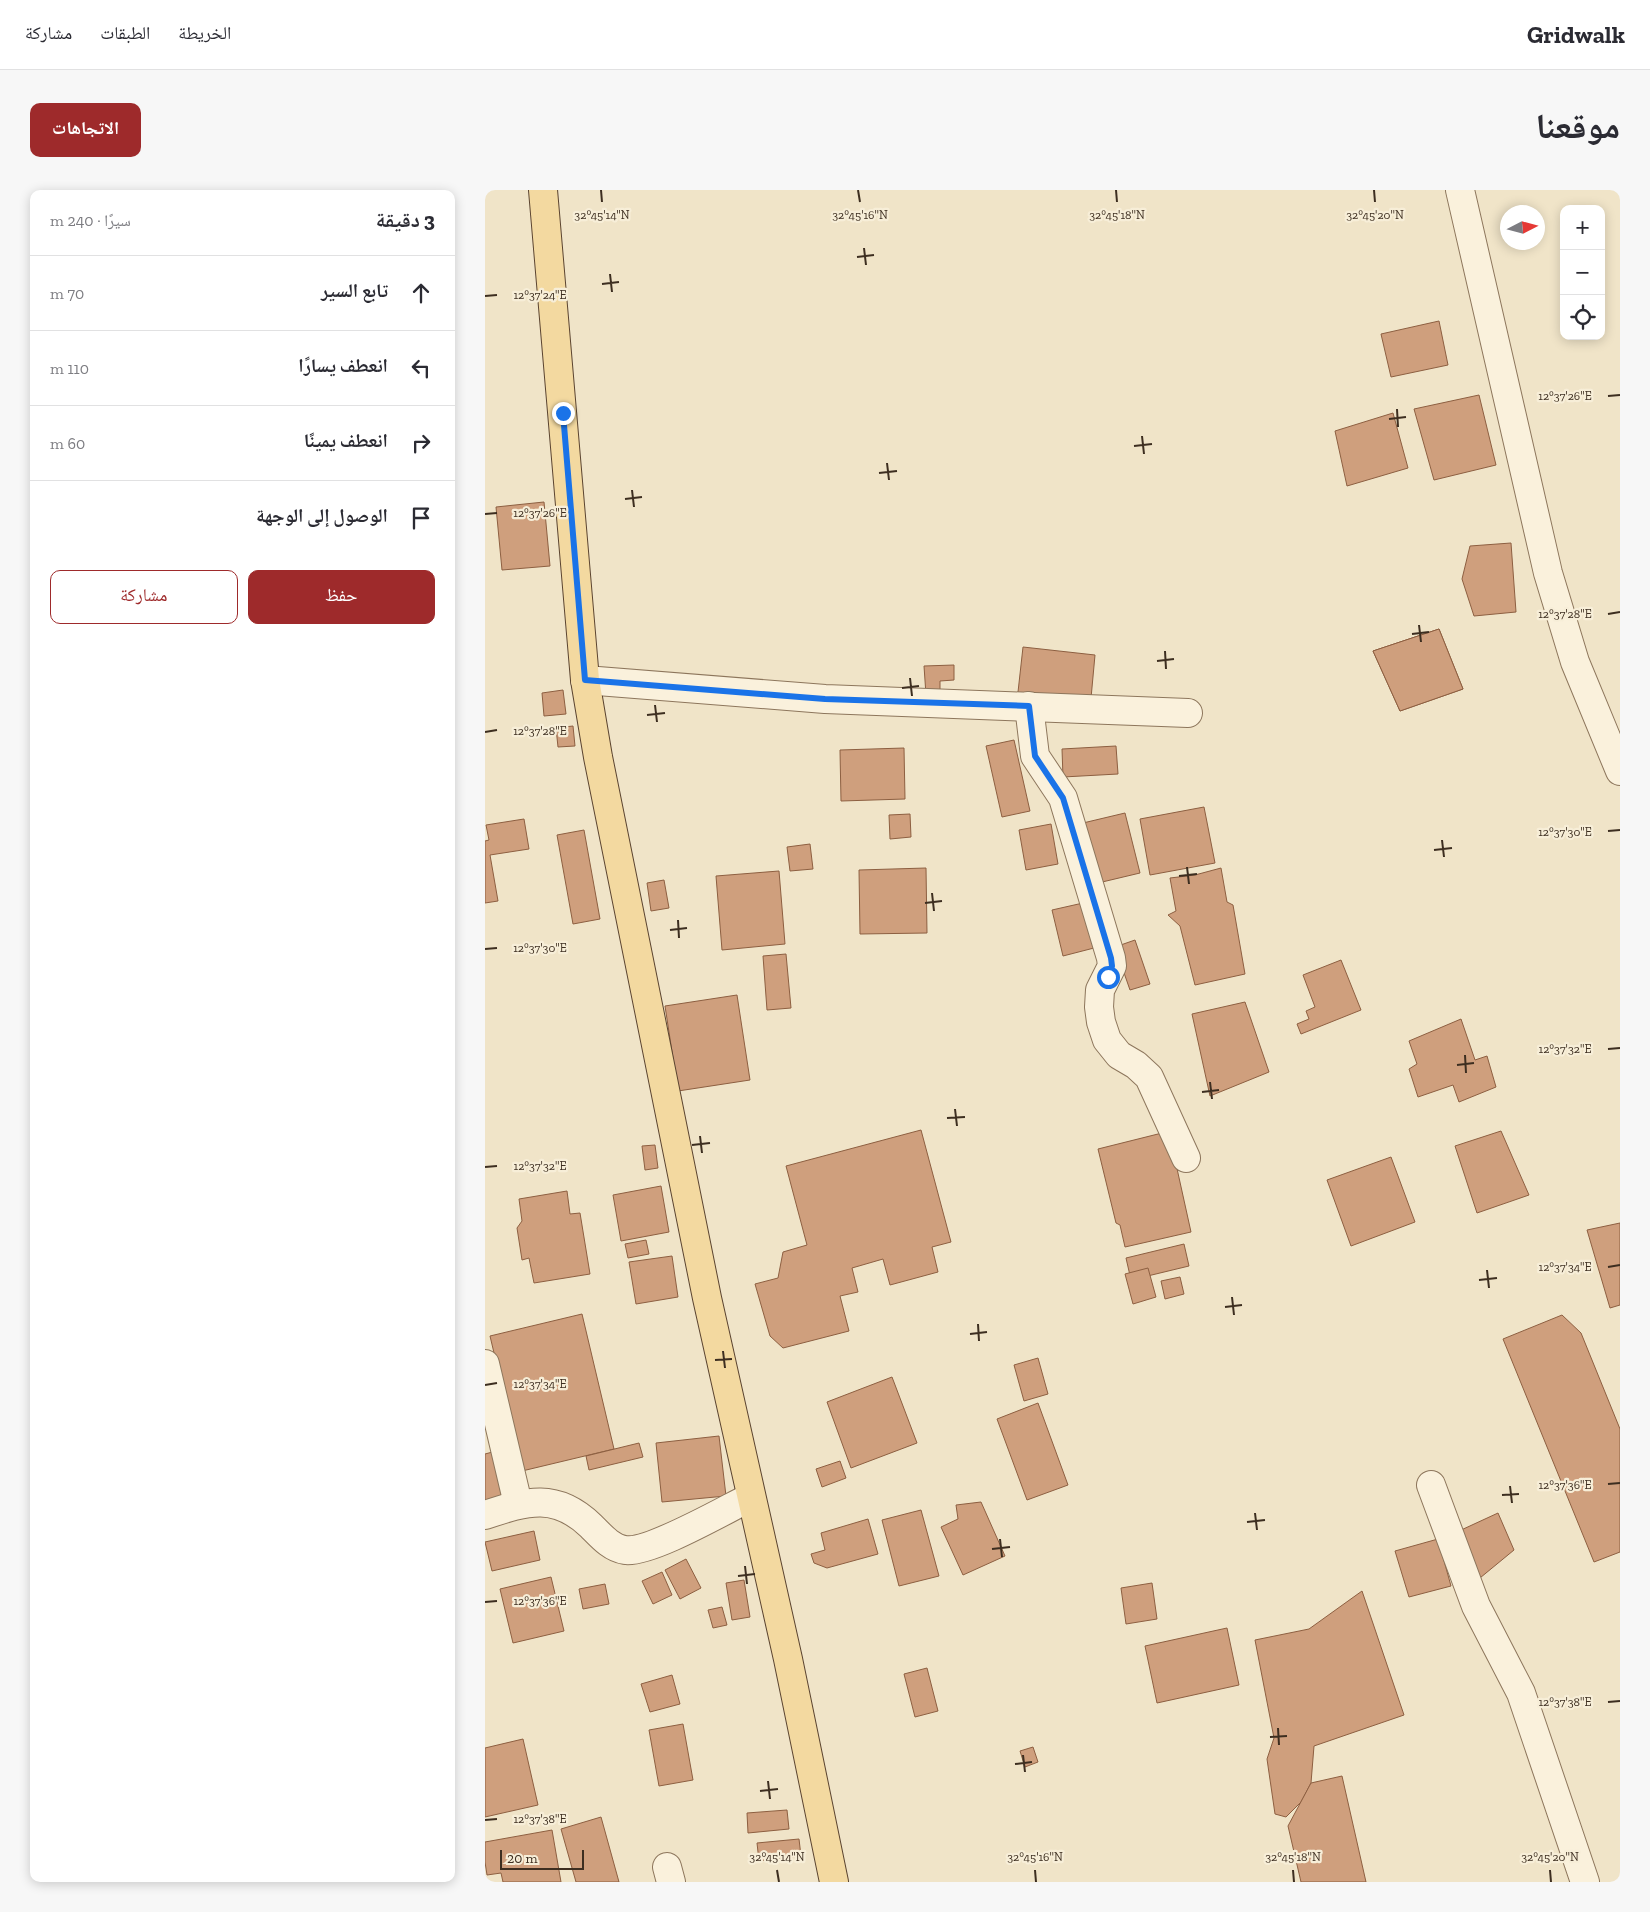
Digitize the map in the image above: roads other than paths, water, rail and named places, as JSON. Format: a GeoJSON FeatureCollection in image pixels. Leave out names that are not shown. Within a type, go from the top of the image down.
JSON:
{"type":"FeatureCollection","features":[{"type":"Feature","properties":{"kind":"main road"},"geometry":{"type":"LineString","coordinates":[[543,190],[585,680],[600,767],[705,1288],[788,1659],[834,1882]]}},
{"type":"Feature","properties":{"kind":"street"},"geometry":{"type":"LineString","coordinates":[[1460,190],[1548,574],[1575,662],[1620,771]]}},
{"type":"Feature","properties":{"kind":"street"},"geometry":{"type":"LineString","coordinates":[[585,680],[825,699],[1188,713]]}},
{"type":"Feature","properties":{"kind":"street"},"geometry":{"type":"LineString","coordinates":[[1029,706],[1035,756],[1063,798],[1111,958],[1112,966],[1100,990],[1099,1007],[1101,1022],[1107,1040],[1119,1056],[1136,1065],[1149,1077],[1186,1158]]}},
{"type":"Feature","properties":{"kind":"street"},"geometry":{"type":"LineString","coordinates":[[485,1364],[518,1504]]}},
{"type":"Feature","properties":{"kind":"street"},"geometry":{"type":"LineString","coordinates":[[1431,1485],[1476,1606],[1521,1693],[1585,1882]]}},
{"type":"Feature","properties":{"kind":"street"},"geometry":{"type":"LineString","coordinates":[[485,1515],[518,1504],[551,1502],[579,1515],[614,1546],[625,1550],[640,1550],[664,1541],[751,1497]]}}]}
